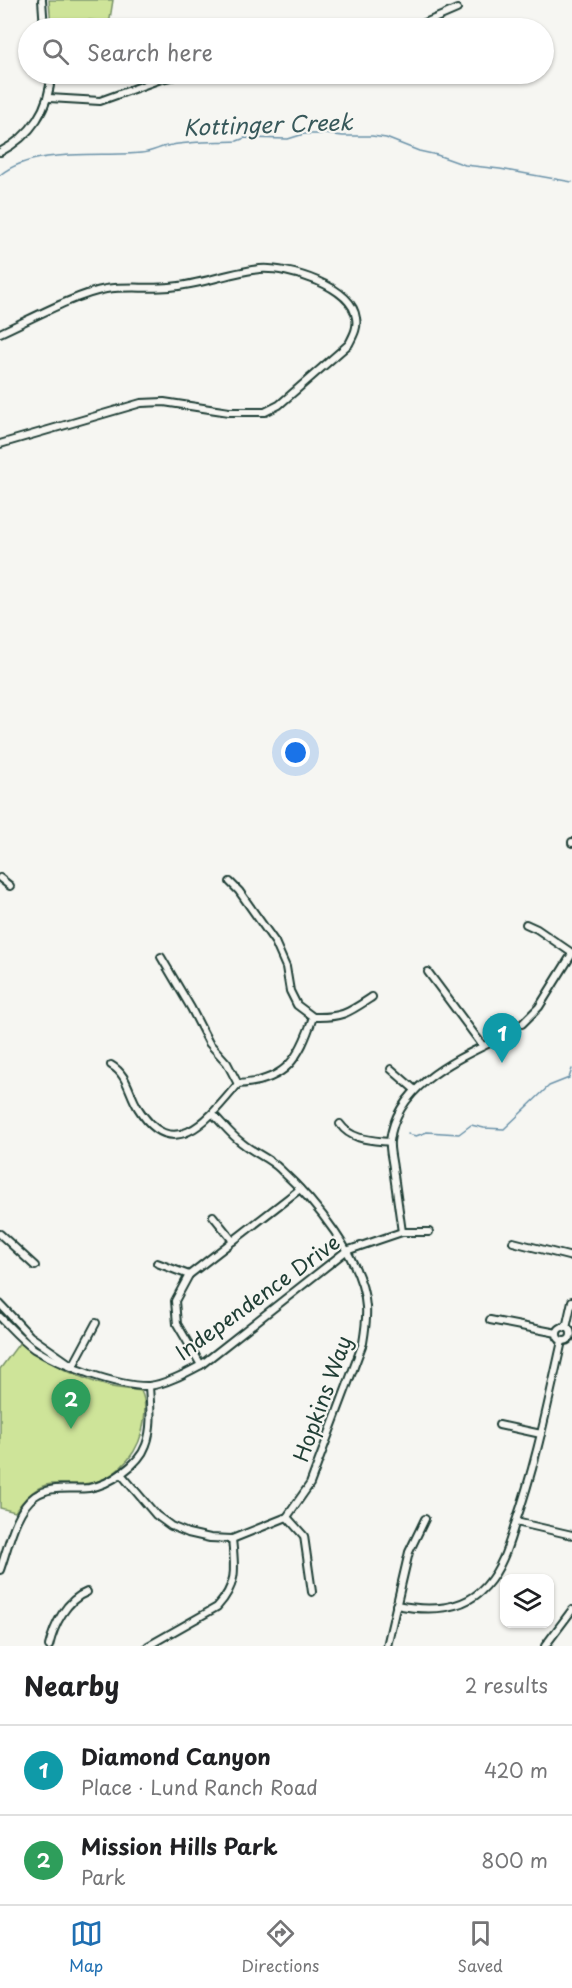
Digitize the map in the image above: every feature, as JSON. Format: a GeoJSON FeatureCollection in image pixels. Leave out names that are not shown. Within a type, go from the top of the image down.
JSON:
{"type":"FeatureCollection","features":[{"type":"Feature","properties":{"kind":"street"},"geometry":{"type":"LineString","coordinates":[[42,0],[43,18]]}},
{"type":"Feature","properties":{"kind":"street"},"geometry":{"type":"LineString","coordinates":[[436,18],[457,9]]}},
{"type":"Feature","properties":{"kind":"street"},"geometry":{"type":"LineString","coordinates":[[0,152],[10,147],[32,127],[49,98],[50,84]]}},
{"type":"Feature","properties":{"kind":"street"},"geometry":{"type":"LineString","coordinates":[[49,98],[100,101],[147,84]]}},
{"type":"Feature","properties":{"kind":"street"},"geometry":{"type":"LineString","coordinates":[[0,333],[105,289],[197,284],[262,269],[297,274],[328,286],[347,300],[357,320],[356,331],[349,344],[279,405],[265,412],[229,412],[164,402],[141,403],[0,444]]}},
{"type":"Feature","properties":{"kind":"street"},"geometry":{"type":"LineString","coordinates":[[0,878],[9,886]]}},
{"type":"Feature","properties":{"kind":"street"},"geometry":{"type":"LineString","coordinates":[[230,882],[239,891],[275,942],[286,967],[290,991],[297,1005],[312,1017],[333,1018],[347,1013],[372,997]]}},
{"type":"Feature","properties":{"kind":"street"},"geometry":{"type":"LineString","coordinates":[[522,1024],[539,1007],[572,953],[526,924]]}},
{"type":"Feature","properties":{"kind":"street"},"geometry":{"type":"LineString","coordinates":[[161,957],[209,1044],[227,1063],[238,1084]]}},
{"type":"Feature","properties":{"kind":"street"},"geometry":{"type":"LineString","coordinates":[[428,972],[483,1046]]}},
{"type":"Feature","properties":{"kind":"street"},"geometry":{"type":"LineString","coordinates":[[111,1065],[126,1078],[138,1108],[152,1125],[165,1133],[178,1136],[197,1128],[213,1114],[238,1084],[253,1083],[282,1071],[303,1045],[312,1017]]}},
{"type":"Feature","properties":{"kind":"street"},"geometry":{"type":"LineString","coordinates":[[402,1233],[389,1142],[393,1125],[402,1106],[415,1089],[448,1065],[496,1040]]}},
{"type":"Feature","properties":{"kind":"street"},"geometry":{"type":"LineString","coordinates":[[391,1069],[415,1089]]}},
{"type":"Feature","properties":{"kind":"street","name":"Hopkins Way"},"geometry":{"type":"LineString","coordinates":[[213,1114],[241,1143],[278,1167],[300,1189],[330,1225],[346,1251],[364,1290],[366,1326],[363,1343],[310,1484],[287,1517]]}},
{"type":"Feature","properties":{"kind":"street"},"geometry":{"type":"LineString","coordinates":[[340,1124],[346,1133],[363,1139],[389,1142]]}},
{"type":"Feature","properties":{"kind":"street"},"geometry":{"type":"LineString","coordinates":[[201,1365],[177,1324],[175,1301],[189,1275],[300,1189]]}},
{"type":"Feature","properties":{"kind":"street"},"geometry":{"type":"LineString","coordinates":[[213,1216],[233,1241]]}},
{"type":"Feature","properties":{"kind":"street","name":"Independence Drive"},"geometry":{"type":"LineString","coordinates":[[0,1317],[33,1348],[61,1363],[103,1378],[149,1386],[181,1376],[201,1365],[346,1251],[402,1233],[429,1232]]}},
{"type":"Feature","properties":{"kind":"street"},"geometry":{"type":"LineString","coordinates":[[0,1234],[34,1266]]}},
{"type":"Feature","properties":{"kind":"street"},"geometry":{"type":"LineString","coordinates":[[513,1242],[572,1257]]}},
{"type":"Feature","properties":{"kind":"street"},"geometry":{"type":"LineString","coordinates":[[157,1263],[189,1275]]}},
{"type":"Feature","properties":{"kind":"street"},"geometry":{"type":"LineString","coordinates":[[562,1341],[571,1336],[566,1328],[572,1301]]}},
{"type":"Feature","properties":{"kind":"street","name":"Independence Drive"},"geometry":{"type":"LineString","coordinates":[[0,1304],[30,1336],[73,1366]]}},
{"type":"Feature","properties":{"kind":"street"},"geometry":{"type":"LineString","coordinates":[[490,1320],[557,1333]]}},
{"type":"Feature","properties":{"kind":"street"},"geometry":{"type":"LineString","coordinates":[[73,1366],[96,1323]]}},
{"type":"Feature","properties":{"kind":"street"},"geometry":{"type":"LineString","coordinates":[[562,1341],[558,1339],[557,1333],[560,1328],[566,1328]]}},
{"type":"Feature","properties":{"kind":"street"},"geometry":{"type":"LineString","coordinates":[[396,1605],[420,1609],[443,1608],[477,1594],[486,1587],[504,1558],[531,1477],[562,1341]]}},
{"type":"Feature","properties":{"kind":"street"},"geometry":{"type":"LineString","coordinates":[[0,1570],[3,1550],[19,1514],[35,1495],[55,1488],[89,1488],[108,1483],[121,1474],[146,1447],[150,1427],[149,1386]]}},
{"type":"Feature","properties":{"kind":"street"},"geometry":{"type":"LineString","coordinates":[[499,1425],[541,1434]]}},
{"type":"Feature","properties":{"kind":"street"},"geometry":{"type":"LineString","coordinates":[[121,1474],[146,1504],[171,1526],[188,1533],[210,1538],[232,1539],[287,1517],[304,1536],[312,1592]]}},
{"type":"Feature","properties":{"kind":"street"},"geometry":{"type":"LineString","coordinates":[[387,1646],[409,1552],[425,1519]]}},
{"type":"Feature","properties":{"kind":"street"},"geometry":{"type":"LineString","coordinates":[[516,1522],[572,1535]]}},
{"type":"Feature","properties":{"kind":"street"},"geometry":{"type":"LineString","coordinates":[[147,1646],[217,1607],[225,1598],[235,1573],[232,1539]]}},
{"type":"Feature","properties":{"kind":"street"},"geometry":{"type":"LineString","coordinates":[[49,1646],[52,1633],[61,1617],[76,1596],[87,1592]]}},
{"type":"Feature","properties":{"kind":"street"},"geometry":{"type":"LineString","coordinates":[[545,1646],[572,1610]]}},
{"type":"Feature","properties":{"kind":"green space"},"geometry":{"type":"Polygon","coordinates":[[[49,0],[113,0],[110,18],[50,18],[49,0]]]}},
{"type":"Feature","properties":{"kind":"green space"},"geometry":{"type":"Polygon","coordinates":[[[20,1342],[51,1363],[85,1379],[112,1387],[141,1391],[145,1411],[139,1442],[128,1460],[113,1474],[94,1482],[46,1485],[37,1489],[21,1503],[15,1512],[0,1508],[0,1369],[20,1342]]]}},
{"type":"Feature","properties":{"kind":"waterway","name":"Kottinger Creek"},"geometry":{"type":"LineString","coordinates":[[0,175],[14,166],[48,157],[141,153],[188,143],[237,141],[245,138],[288,139],[304,134],[325,134],[386,138],[465,165],[572,182]]}},
{"type":"Feature","properties":{"kind":"waterway"},"geometry":{"type":"LineString","coordinates":[[408,1134],[416,1136],[427,1132],[459,1134],[471,1125],[504,1129],[549,1086],[569,1078],[572,1069]]}},
{"type":"Feature","properties":{"kind":"place","name":"Diamond Canyon"},"geometry":{"type":"Point","coordinates":[502,1063]}},
{"type":"Feature","properties":{"kind":"place","name":"Mission Hills Park"},"geometry":{"type":"Point","coordinates":[71,1429]}}]}
